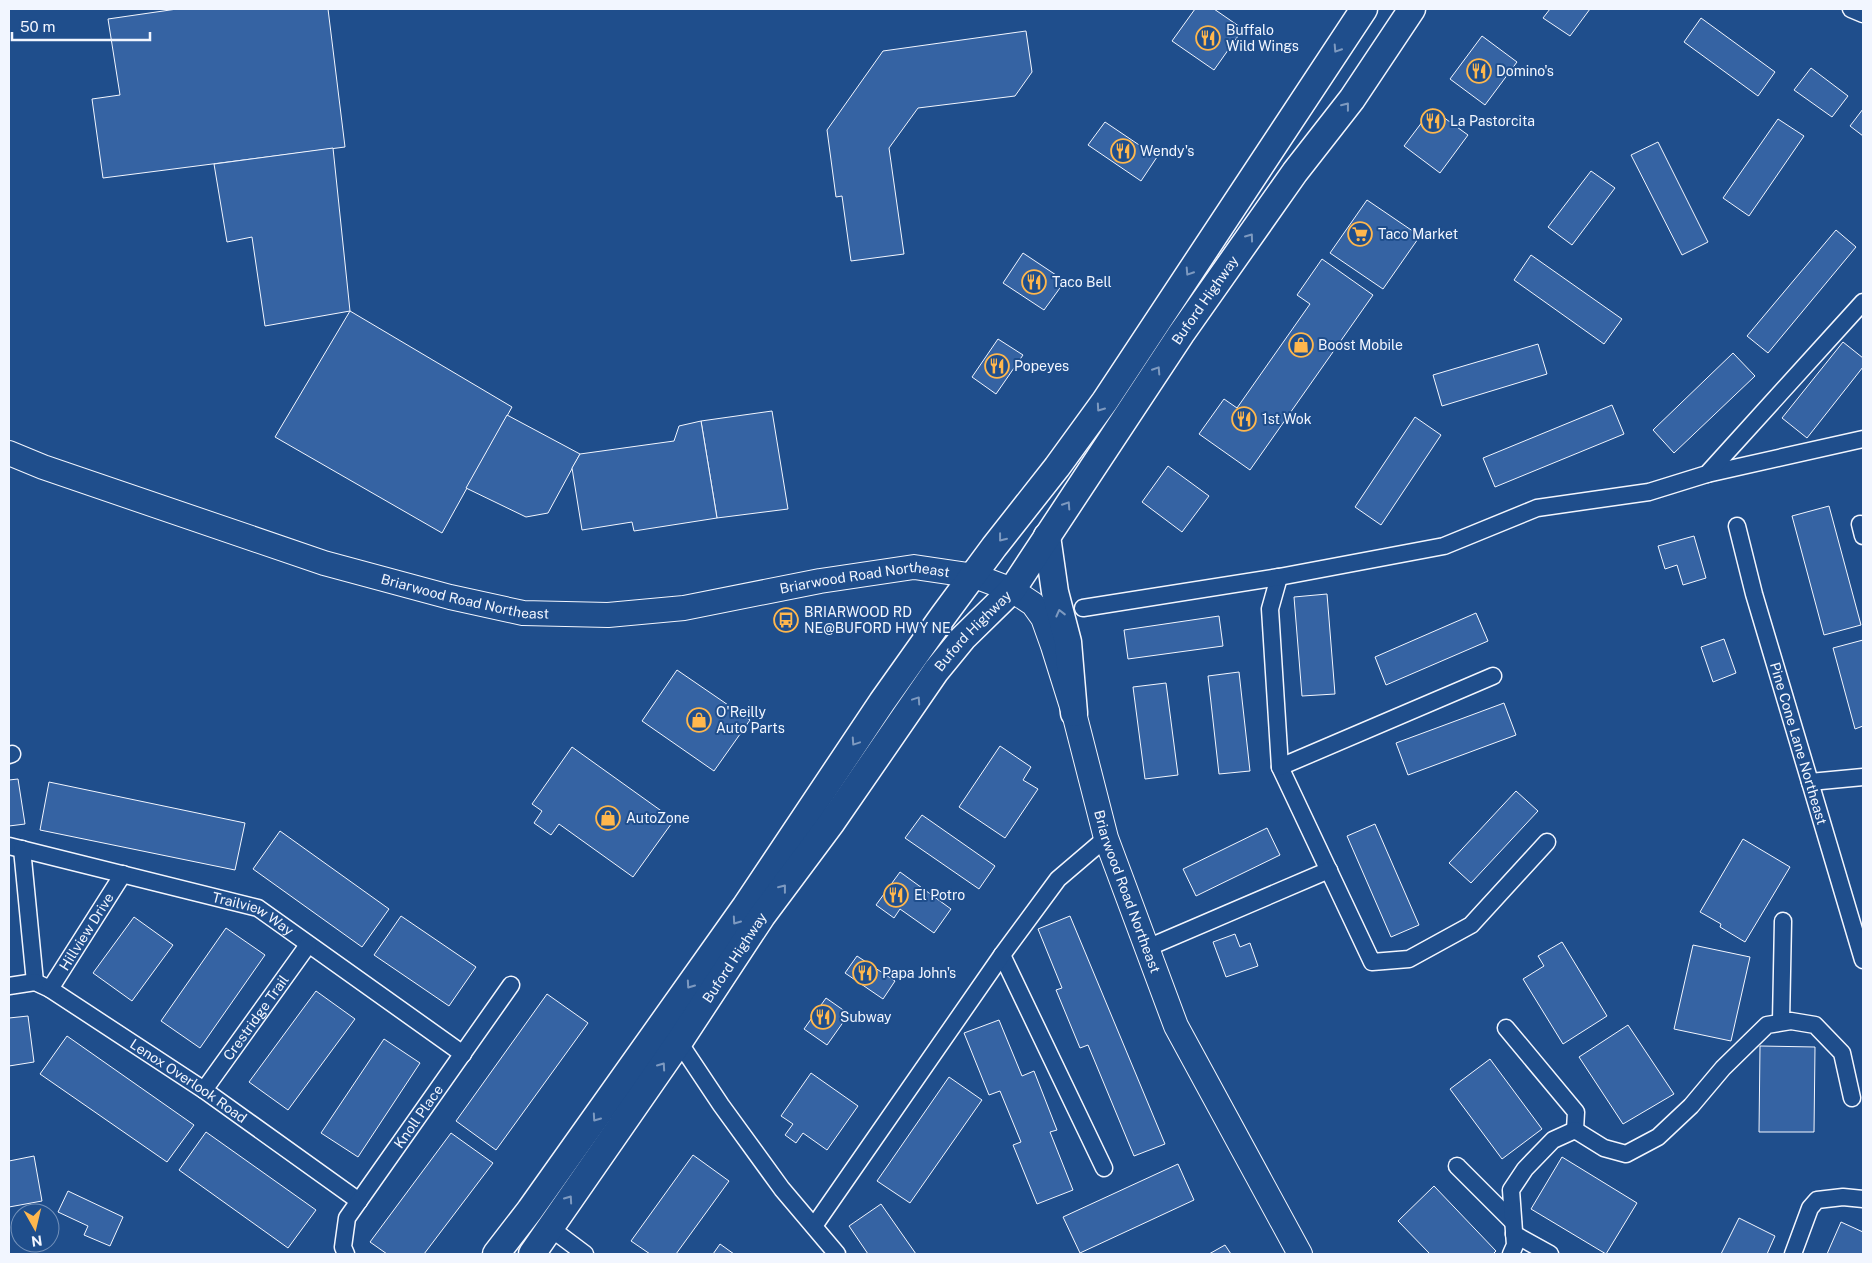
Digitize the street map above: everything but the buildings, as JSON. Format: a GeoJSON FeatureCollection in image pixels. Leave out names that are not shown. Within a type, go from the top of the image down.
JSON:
{"type":"FeatureCollection","features":[{"type":"Feature","properties":{"kind":"main road","name":"Buford Highway"},"geometry":{"type":"LineString","coordinates":[[496,1254],[530,1210],[718,946],[882,702],[943,616],[1105,401],[1364,9]]}},
{"type":"Feature","properties":{"kind":"main road","name":"Buford Highway"},"geometry":{"type":"LineString","coordinates":[[532,1254],[679,1042],[762,916],[821,837],[936,671],[963,638],[1012,590],[1181,334],[1295,172],[1352,99],[1412,9]]}},
{"type":"Feature","properties":{"kind":"main road"},"geometry":{"type":"LineString","coordinates":[[1046,536],[1055,592],[1068,642],[1074,713]]}},
{"type":"Feature","properties":{"kind":"street"},"geometry":{"type":"LineString","coordinates":[[1851,9],[1863,14]]}},
{"type":"Feature","properties":{"kind":"street"},"geometry":{"type":"LineString","coordinates":[[1707,474],[1863,302]]}},
{"type":"Feature","properties":{"kind":"street"},"geometry":{"type":"LineString","coordinates":[[1083,608],[1279,577],[1444,546],[1537,508],[1649,492],[1707,474],[1863,439]]}},
{"type":"Feature","properties":{"kind":"street","name":"Briarwood Road Northeast"},"geometry":{"type":"LineString","coordinates":[[9,453],[44,467],[324,563],[450,597],[523,613],[608,615],[684,608],[820,581],[914,567],[974,576],[1012,590],[1033,604],[1043,618],[1074,713],[1106,838],[1176,1026],[1300,1254]]}},
{"type":"Feature","properties":{"kind":"street","name":"Pine Cone Lane Northeast"},"geometry":{"type":"LineString","coordinates":[[1737,526],[1754,594],[1863,960]]}},
{"type":"Feature","properties":{"kind":"street"},"geometry":{"type":"LineString","coordinates":[[1279,577],[1270,609],[1280,767],[1372,962],[1409,958],[1471,925],[1547,842]]}},
{"type":"Feature","properties":{"kind":"street"},"geometry":{"type":"LineString","coordinates":[[1280,767],[1493,676]]}},
{"type":"Feature","properties":{"kind":"street"},"geometry":{"type":"LineString","coordinates":[[1810,782],[1863,776]]}},
{"type":"Feature","properties":{"kind":"street"},"geometry":{"type":"LineString","coordinates":[[814,1226],[1002,955],[1058,880],[1106,838]]}},
{"type":"Feature","properties":{"kind":"street"},"geometry":{"type":"LineString","coordinates":[[9,986],[35,982],[16,847]]}},
{"type":"Feature","properties":{"kind":"street","name":"Trailview Way"},"geometry":{"type":"LineString","coordinates":[[16,847],[258,908],[463,1054]]}},
{"type":"Feature","properties":{"kind":"street"},"geometry":{"type":"LineString","coordinates":[[1147,948],[1329,870]]}},
{"type":"Feature","properties":{"kind":"street","name":"Hillview Drive"},"geometry":{"type":"LineString","coordinates":[[50,989],[123,874]]}},
{"type":"Feature","properties":{"kind":"street"},"geometry":{"type":"LineString","coordinates":[[1781,1022],[1783,922]]}},
{"type":"Feature","properties":{"kind":"street","name":"Crestridge Trail"},"geometry":{"type":"LineString","coordinates":[[204,1090],[308,945]]}},
{"type":"Feature","properties":{"kind":"street"},"geometry":{"type":"LineString","coordinates":[[1002,955],[1104,1168]]}},
{"type":"Feature","properties":{"kind":"street","name":"Lenox Overlook Road"},"geometry":{"type":"LineString","coordinates":[[35,982],[50,989],[204,1090],[359,1201]]}},
{"type":"Feature","properties":{"kind":"street","name":"Knoll Place"},"geometry":{"type":"LineString","coordinates":[[346,1254],[343,1247],[347,1218],[511,985]]}},
{"type":"Feature","properties":{"kind":"street"},"geometry":{"type":"LineString","coordinates":[[1575,1130],[1604,1148],[1626,1154],[1658,1137],[1692,1106],[1723,1068],[1767,1024],[1781,1022],[1791,1021],[1815,1025],[1842,1053],[1852,1098]]}},
{"type":"Feature","properties":{"kind":"street"},"geometry":{"type":"LineString","coordinates":[[1506,1028],[1576,1112],[1575,1130]]}},
{"type":"Feature","properties":{"kind":"street"},"geometry":{"type":"LineString","coordinates":[[679,1042],[721,1105],[767,1168],[837,1254]]}},
{"type":"Feature","properties":{"kind":"street"},"geometry":{"type":"LineString","coordinates":[[1511,1254],[1514,1245],[1514,1228],[1511,1190],[1525,1169],[1553,1140],[1575,1130]]}},
{"type":"Feature","properties":{"kind":"street"},"geometry":{"type":"LineString","coordinates":[[1457,1166],[1514,1228],[1550,1254]]}},
{"type":"Feature","properties":{"kind":"street"},"geometry":{"type":"LineString","coordinates":[[1793,1254],[1810,1208],[1817,1200],[1843,1197],[1863,1199]]}},
{"type":"Feature","properties":{"kind":"street"},"geometry":{"type":"LineString","coordinates":[[549,1228],[585,1254]]}},
{"type":"Feature","properties":{"kind":"place","name":"Buffalo Wild Wings"},"geometry":{"type":"Point","coordinates":[1208,38]}},
{"type":"Feature","properties":{"kind":"place","name":"Domino's"},"geometry":{"type":"Point","coordinates":[1479,71]}},
{"type":"Feature","properties":{"kind":"place","name":"La Pastorcita"},"geometry":{"type":"Point","coordinates":[1433,121]}},
{"type":"Feature","properties":{"kind":"place","name":"Wendy's"},"geometry":{"type":"Point","coordinates":[1123,151]}},
{"type":"Feature","properties":{"kind":"place","name":"Taco Market"},"geometry":{"type":"Point","coordinates":[1360,234]}},
{"type":"Feature","properties":{"kind":"place","name":"Taco Bell"},"geometry":{"type":"Point","coordinates":[1034,282]}},
{"type":"Feature","properties":{"kind":"place","name":"Boost Mobile"},"geometry":{"type":"Point","coordinates":[1301,345]}},
{"type":"Feature","properties":{"kind":"place","name":"Popeyes"},"geometry":{"type":"Point","coordinates":[997,366]}},
{"type":"Feature","properties":{"kind":"place","name":"1st Wok"},"geometry":{"type":"Point","coordinates":[1244,419]}},
{"type":"Feature","properties":{"kind":"place","name":"BRIARWOOD RD NE@BUFORD HWY NE"},"geometry":{"type":"Point","coordinates":[786,620]}},
{"type":"Feature","properties":{"kind":"place","name":"O'Reilly Auto Parts"},"geometry":{"type":"Point","coordinates":[699,720]}},
{"type":"Feature","properties":{"kind":"place","name":"AutoZone"},"geometry":{"type":"Point","coordinates":[608,818]}},
{"type":"Feature","properties":{"kind":"place","name":"El Potro"},"geometry":{"type":"Point","coordinates":[896,895]}},
{"type":"Feature","properties":{"kind":"place","name":"Papa John's"},"geometry":{"type":"Point","coordinates":[865,973]}},
{"type":"Feature","properties":{"kind":"place","name":"Subway"},"geometry":{"type":"Point","coordinates":[823,1017]}}]}
